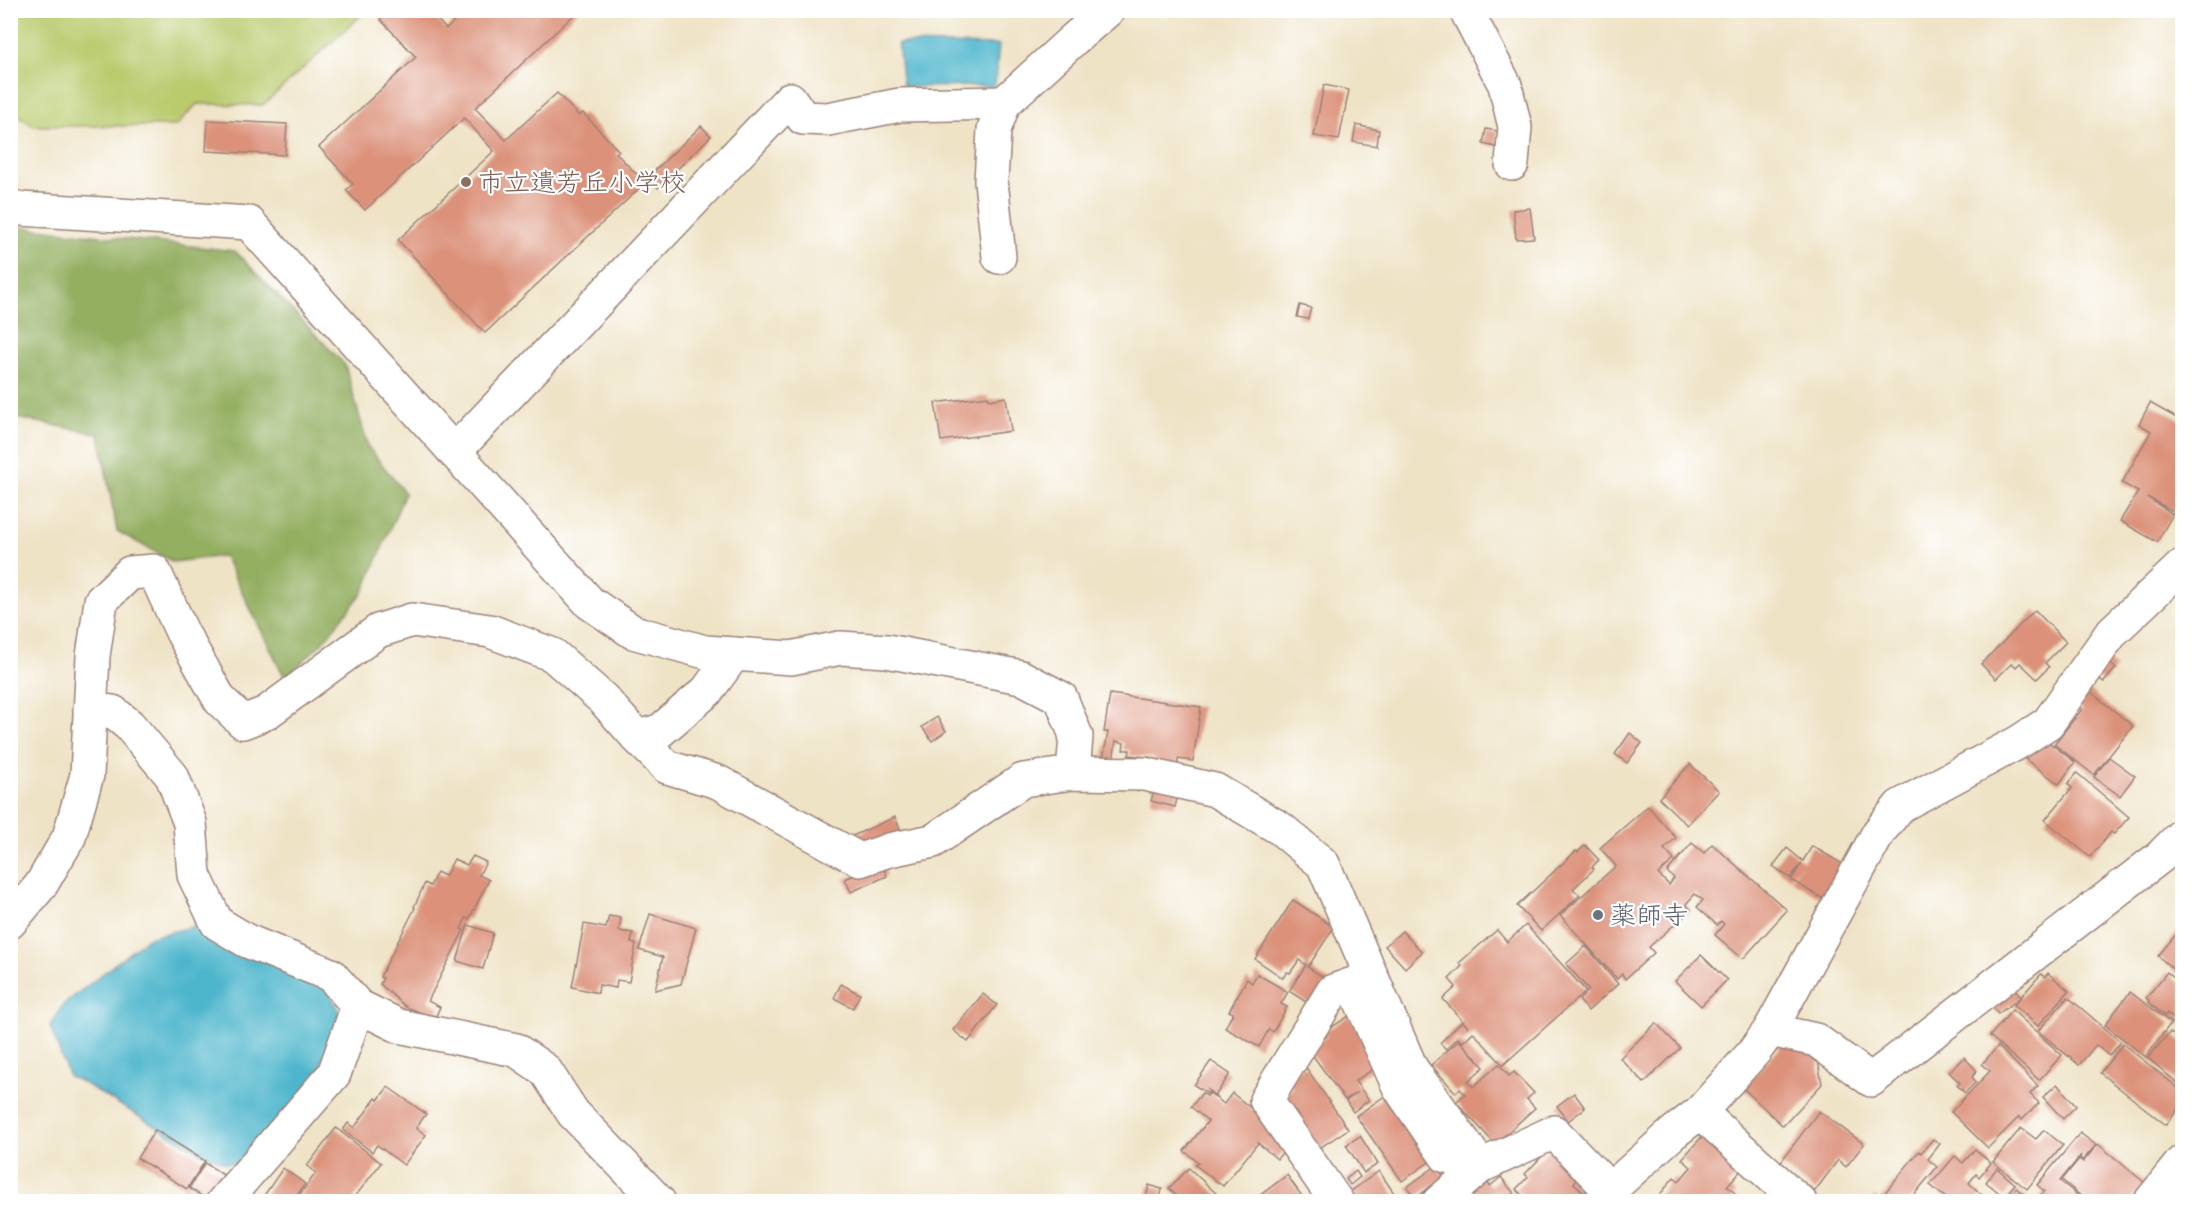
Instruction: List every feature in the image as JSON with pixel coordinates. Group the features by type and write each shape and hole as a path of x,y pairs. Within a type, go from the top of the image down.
{"street":[{"path":"999,257 991,181 993,130 1004,103 1108,10"},
{"path":"1466,10 1505,85 1515,127 1512,164"},
{"path":"454,452 790,99 803,118 828,119 900,105 1004,103"},
{"path":"10,206 21,209 116,217 249,223 590,603 633,632 705,652 791,658 840,648 887,651 1021,677 1061,698 1076,736 1073,773"},
{"path":"1439,1202 1480,1166 1554,1132 1606,1196 1673,1133 1700,1112 1754,1052 1770,1030 1879,832 1900,806 2019,742 2048,723 2112,632 2182,566"},
{"path":"10,922 41,885 69,837 87,775 93,656 101,601 130,573 154,571 182,632 220,700 243,722 266,713 378,630 412,620 490,631 553,656 603,699 637,738 668,766 718,782 860,860 889,850 933,841 1023,780 1073,773 1144,774 1215,790 1281,829 1323,864 1411,1068 1480,1166"},
{"path":"637,738 660,731 707,691 734,654"},
{"path":"90,709 113,711 129,725 172,776 190,823 194,875 217,923 248,941 331,975 358,1006 399,1026 516,1050 545,1070 573,1113 659,1202"},
{"path":"1770,1030 1816,1040 1871,1080 2160,857 2182,835"},
{"path":"1337,1202 1266,1100 1333,992 1353,984 1399,1087 1446,1156 1480,1166"},
{"path":"223,1202 334,1074 358,1006"},
{"path":"1700,1112 1800,1202"},
{"path":"2150,1202 2182,1162"}],"green space":[{"path":"11,10 366,11 263,105 197,104 176,126 35,126 11,112"},
{"path":"11,226 235,251 345,365 368,447 405,493 364,591 321,644 285,678 224,556 173,562 117,531 99,434 11,417"}],"water":[{"path":"898,43 999,45 995,86 903,87"},
{"path":"205,923 327,988 340,1012 314,1084 245,1163 226,1163 199,1152 80,1081 69,1077 50,1026 63,1005 148,938"}],"building":[{"path":"390,10 428,10 446,29 466,10 579,10 475,108 506,140 557,93 579,116 583,113 619,151 616,153 645,183 485,333 398,240 494,151 464,118 365,210 346,190 353,184 319,147 416,57 380,19"},
{"path":"1324,85 1349,90 1339,140 1314,136"},
{"path":"208,120 287,124 285,155 206,151"},
{"path":"1356,125 1379,130 1377,146 1353,142"},
{"path":"701,126 711,136 658,188 648,177"},
{"path":"1486,129 1498,131 1496,147 1483,144"},
{"path":"1530,208 1534,238 1516,239 1513,210"},
{"path":"1300,305 1311,308 1308,319 1297,317"},
{"path":"988,396 989,400 1006,397 1011,431 941,441 935,403"},
{"path":"2150,403 2182,421 2182,494 2173,511 2147,497 2173,514 2157,542 2120,521 2138,492 2122,483 2151,431 2139,424"},
{"path":"2035,610 2066,642 2045,663 2049,667 2037,679 2020,663 2016,667 2012,663 1996,679 1981,664"},
{"path":"2104,659 2116,668 2104,682 2092,674"},
{"path":"2087,689 2133,726 2094,775 2054,744 2082,709 2076,704"},
{"path":"1110,694 1201,707 1193,761 1178,759 1178,765 1154,762 1154,758 1129,755 1130,750 1123,750 1124,743 1116,741 1113,761 1103,759 1108,732 1104,732"},
{"path":"937,717 946,731 932,741 922,727"},
{"path":"1630,733 1642,743 1627,763 1615,754"},
{"path":"2042,737 2075,762 2059,784 2025,759"},
{"path":"2109,757 2135,776 2120,796 2094,777"},
{"path":"1690,764 1719,791 1687,825 1659,798"},
{"path":"2077,773 2129,817 2114,834 2111,832 2090,857 2045,820 2072,788 2068,784"},
{"path":"1155,785 1179,791 1175,807 1151,801"},
{"path":"1648,806 1676,838 1664,849 1674,860 1658,874 1669,885 1674,878 1667,872 1692,843 1704,853 1712,844 1787,910 1743,959 1715,935 1724,924 1721,921 1717,925 1697,907 1703,900 1695,894 1686,904 1691,910 1649,947 1654,953 1625,979 1622,974 1617,979 1560,915 1616,866 1600,848"},
{"path":"895,817 904,839 857,859 848,838"},
{"path":"1585,845 1599,860 1592,867 1594,869 1573,889 1580,895 1541,931 1517,906"},
{"path":"1812,846 1846,866 1825,900 1791,880 1802,863 1790,878 1773,866 1787,848 1803,861"},
{"path":"473,856 486,862 479,875 489,880 469,919 466,918 461,929 464,930 428,1001 440,1007 435,1018 406,1007 380,984 383,978 380,977 425,883 430,886 437,872 445,876 454,859 467,865"},
{"path":"882,863 887,876 851,892 845,879"},
{"path":"1293,900 1334,927 1308,967 1329,981 1312,1006 1289,991 1306,965 1299,960 1290,973 1287,972 1283,978 1255,959"},
{"path":"650,914 696,928 681,984 655,990 663,957 639,950"},
{"path":"609,916 621,918 619,931 633,933 631,943 636,944 629,982 617,980 616,988 599,985 598,993 572,987 584,924 606,928"},
{"path":"468,925 493,933 483,969 457,961"},
{"path":"1526,925 1586,991 1503,1065 1473,1032 1463,1042 1458,1038 1446,1049 1440,1043 1462,1021 1468,1027 1443,999 1456,987 1449,979 1462,966 1459,963 1497,930 1507,942"},
{"path":"2182,927 2182,977 2158,956"},
{"path":"1402,931 1422,952 1405,968 1385,946"},
{"path":"1586,946 1618,984 1588,1011 1579,1000 1589,990 1566,964"},
{"path":"1701,955 1727,980 1701,1006 1675,981"},
{"path":"2167,972 2182,985 2182,1026 2167,1013 2165,1016 2146,998"},
{"path":"2048,973 2069,991 2038,1026 2014,1005 2041,974 2045,977"},
{"path":"1257,974 1288,992 1281,1004 1287,1007 1273,1032 1269,1029 1259,1047 1225,1028 1233,1013 1229,1011 1247,979 1252,983"},
{"path":"2008,980 2021,997 1998,1014 1985,998"},
{"path":"841,984 860,994 853,1008 834,998"},
{"path":"2130,992 2171,1023 2146,1057 2105,1025"},
{"path":"983,994 997,1005 968,1042 953,1030"},
{"path":"2068,997 2121,1042 2109,1056 2096,1045 2079,1065 2038,1031"},
{"path":"2012,1010 2062,1055 2039,1080 1990,1036"},
{"path":"1349,1016 1381,1064 1355,1081 1369,1100 1353,1112 1346,1101 1358,1092 1345,1100 1308,1049 1327,1036 1324,1032"},
{"path":"1656,1023 1680,1048 1644,1083 1620,1058"},
{"path":"2170,1032 2182,1042 2182,1087 2148,1058"},
{"path":"1788,1038 1816,1048 1822,1084 1783,1126 1743,1088"},
{"path":"1459,1040 1484,1067 1468,1081 1473,1087 1499,1064 1509,1076 1514,1072 1534,1093 1527,1099 1535,1108 1495,1144 1456,1102 1465,1094 1460,1089 1456,1093 1431,1065"},
{"path":"2123,1044 2182,1091 2182,1104 2166,1125 2100,1073"},
{"path":"1998,1046 2038,1086 2030,1094 2039,1103 2022,1120 2019,1117 1988,1148 1951,1112 1990,1071 1982,1064"},
{"path":"1964,1057 1977,1071 1972,1077 1976,1082 1965,1093 1957,1085 1960,1083 1949,1072"},
{"path":"1211,1061 1230,1074 1215,1096 1207,1089 1208,1094 1194,1085"},
{"path":"1305,1066 1348,1129 1312,1153 1277,1099 1293,1088 1286,1078"},
{"path":"2057,1084 2076,1106 2063,1119 2043,1097"},
{"path":"388,1087 426,1114 416,1128 426,1135 404,1165 377,1145 372,1152 343,1130 348,1123 354,1128 376,1098 378,1100"},
{"path":"1392,1091 1439,1155 1402,1181 1356,1116"},
{"path":"1202,1093 1207,1096 1210,1093 1224,1104 1232,1093 1272,1125 1289,1145 1277,1159 1258,1143 1223,1186 1195,1165 1198,1162 1184,1151 1208,1121 1191,1107"},
{"path":"1574,1093 1585,1108 1568,1121 1557,1106"},
{"path":"1819,1111 1864,1144 1846,1167 1838,1160 1815,1191 1779,1164"},
{"path":"336,1128 381,1163 351,1202 309,1202 300,1194 316,1173 307,1166"},
{"path":"2021,1128 2036,1139 2044,1130 2063,1145 2027,1189 1993,1162"},
{"path":"155,1130 205,1161 187,1189 137,1158"},
{"path":"1705,1133 1744,1167 1727,1186 1736,1194 1730,1202 1654,1202 1674,1177 1679,1181 1691,1167 1682,1159"},
{"path":"2080,1133 2096,1145 2083,1160 2080,1158 2081,1155 2060,1181 2081,1198 2078,1202 2035,1202 2044,1191 2037,1185"},
{"path":"1360,1136 1378,1164 1364,1173 1346,1145"},
{"path":"1933,1139 1940,1144 1928,1159 1937,1167 1908,1202 1871,1202 1875,1197 1879,1200 1919,1151 1921,1153"},
{"path":"2098,1144 2145,1183 2129,1202 2088,1202 2062,1180 2079,1159 2083,1162"},
{"path":"1975,1149 1991,1163 1979,1177 1976,1174 1969,1183 1982,1195 1976,1202 1945,1202 1947,1199 1930,1185 1955,1156 1963,1163"},
{"path":"1548,1150 1578,1178 1574,1183 1584,1193 1590,1186 1600,1196 1595,1202 1529,1202 1516,1189 1528,1177 1525,1174"},
{"path":"205,1163 225,1176 209,1201 189,1188"},
{"path":"1436,1166 1444,1177 1415,1198 1407,1187"},
{"path":"283,1168 305,1184 292,1202 276,1202 265,1194"},
{"path":"1189,1168 1220,1197 1216,1202 1183,1202 1169,1188"},
{"path":"1997,1168 2015,1184 2004,1197 1986,1182"},
{"path":"1356,1171 1360,1177 1350,1185 1346,1179"},
{"path":"1379,1171 1400,1202 1347,1202 1343,1197"},
{"path":"1287,1175 1306,1202 1251,1202"},
{"path":"1483,1177 1490,1186 1501,1177 1521,1202 1453,1202"},
{"path":"1149,1185 1162,1189 1159,1202 1145,1202"},
{"path":"2016,1188 2033,1202 2004,1202"}],"place":[{"name":"市立遺芳丘小学校","path":"466,182"},
{"name":"薬師寺","path":"1598,915"}]}
